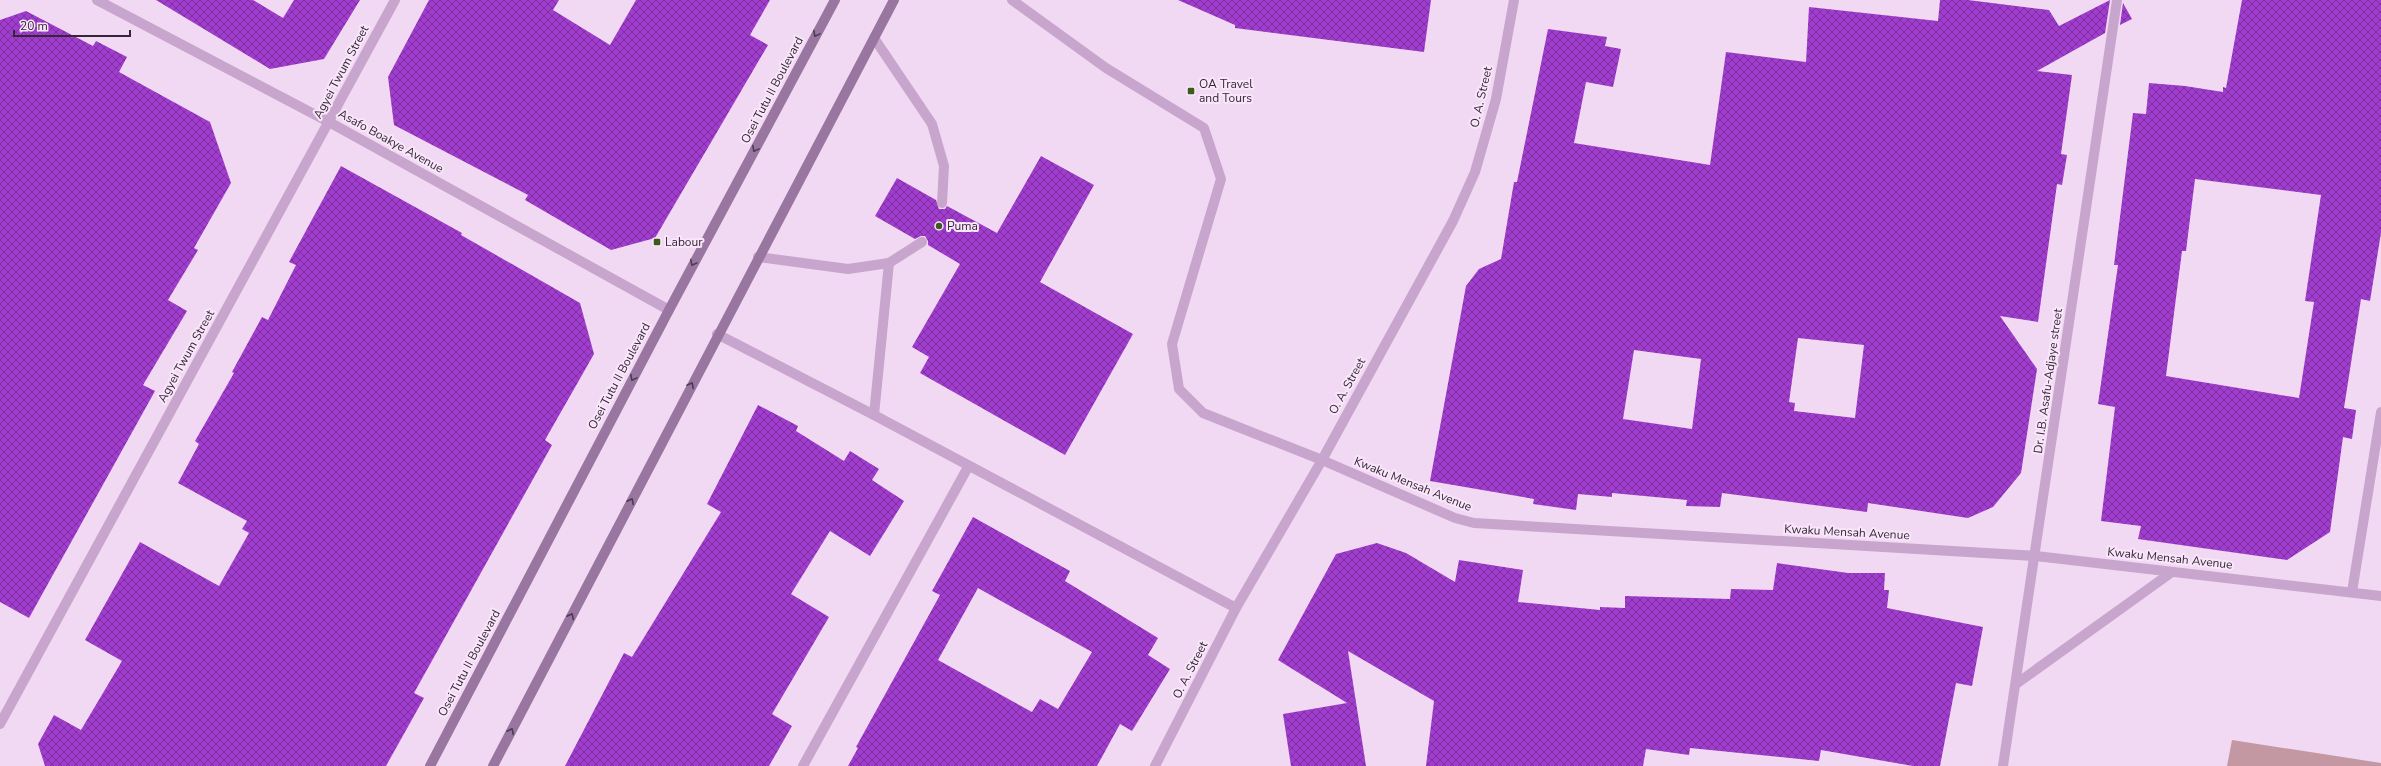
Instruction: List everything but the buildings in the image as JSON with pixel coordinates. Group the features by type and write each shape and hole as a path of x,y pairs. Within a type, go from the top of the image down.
{"main road":[{"name":"Osei Tutu II Boulevard","path":"430,766 668,310 835,0"},
{"path":"493,766 717,334 894,0"}],"street":[{"name":"Asafo Boakye Avenue","path":"97,0 329,122 668,310"},
{"name":"Agyei Twum Street","path":"0,724 395,0"},
{"name":"Kwaku Mensah Avenue","path":"1012,0 1106,68 1204,128 1221,179 1172,344 1179,389 1203,413 1322,460 1455,518 1474,523 2036,556 2381,596"},
{"name":"O. A. Street","path":"1155,766 1236,608 1322,460 1453,221 1475,172 1496,99 1514,0"},
{"name":"Dr. I.B. Asafu-Adjaye street","path":"2003,766 2036,556 2117,0"},
{"path":"874,38 932,124 944,166 942,203"},
{"path":"758,257 848,269 889,263 922,242"},
{"path":"874,415 889,263"},
{"path":"717,334 874,415 968,467 1236,608"},
{"path":"2352,592 2381,412"},
{"path":"803,766 968,467"},
{"path":"2016,684 2172,572"}],"shaded area":[{"path":"2232,740 2381,763 2381,766 2227,766"}],"place":[{"name":"OA Travel and Tours","path":"1191,91"},
{"name":"Puma","path":"939,226"},
{"name":"Labour","path":"657,242"}]}
